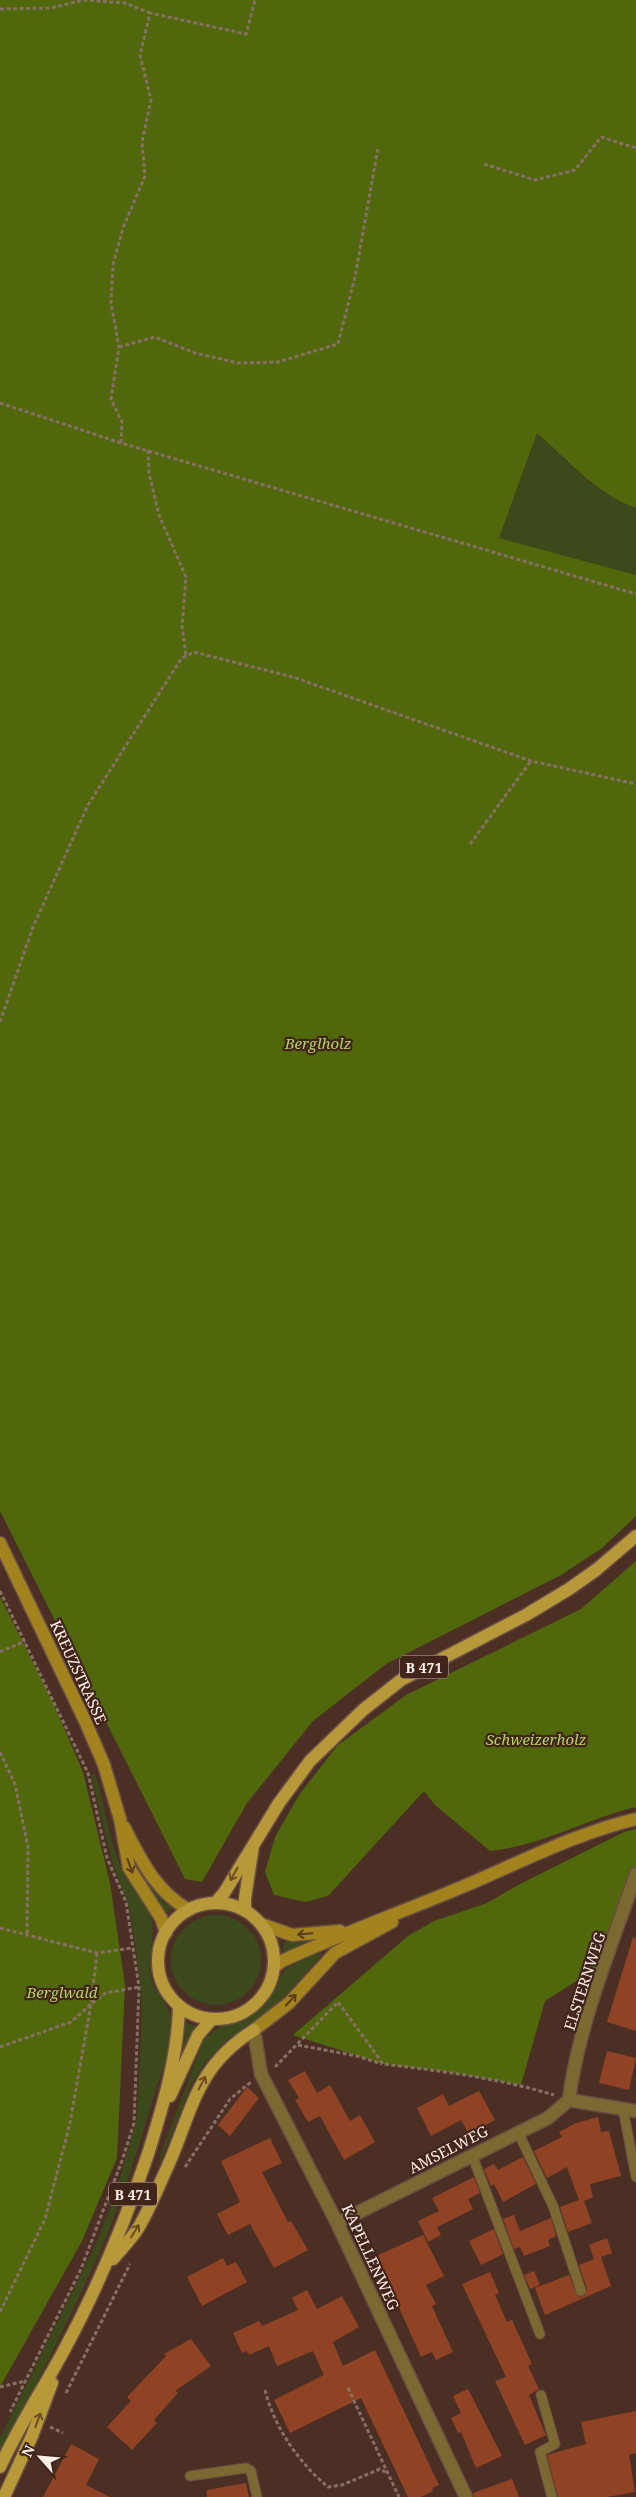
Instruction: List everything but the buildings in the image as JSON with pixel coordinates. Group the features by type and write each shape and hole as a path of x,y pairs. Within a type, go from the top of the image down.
{"main road":[{"name":"B 471","path":"215,1903 224,1893 241,1861 254,1846 279,1803 310,1761 362,1710 401,1680 526,1616 569,1589 596,1570 636,1536"},
{"name":"KREUZSTRASSE","path":"0,1543 86,1723 104,1765 120,1819 129,1868 161,1918 166,1933"},
{"name":"KREUZSTRASSE","path":"120,1819 148,1873 176,1903 188,1910"},
{"path":"274,1967 282,1961 350,1930 431,1900 565,1843 636,1819"},
{"name":"B 471","path":"245,1910 245,1898 254,1846"},
{"path":"105,2269 135,2232 167,2167 193,2100 208,2072 225,2051 289,2003 335,1953 431,1900"},
{"path":"215,1903 231,1905 245,1910 261,1924 272,1944 274,1967 270,1984 246,2011 230,2018 212,2020 195,2016 168,1995 161,1980 158,1964 160,1948 166,1933 175,1920 188,1910 215,1903"},
{"path":"261,1924 292,1935 350,1930"},
{"name":"B 471","path":"159,2119 178,2036 180,2006"},
{"name":"B 471","path":"0,2468 17,2429 63,2352 105,2269 159,2119 198,2035 212,2020"},
{"name":"B 471","path":"4,2497 32,2436 63,2352"}],"street":[{"name":"ELSTERNWEG","path":"569,2100 573,2070 601,1977 636,1874"},
{"name":"KAPELLENWEG","path":"254,2030 256,2054 261,2074 337,2223 466,2497"},
{"path":"569,2100 630,2110"},
{"name":"AMSELWEG","path":"337,2223 548,2118 569,2100"}],"lane":[{"path":"630,2110 636,2177"},
{"path":"518,2132 553,2206 581,2291"},
{"path":"472,2155 540,2334"},
{"path":"541,2395 555,2444 540,2452 552,2497"},
{"path":"190,2476 246,2468 251,2471 257,2497"}],"path":[{"path":"0,9 51,8 83,0 126,3 150,13 246,34 255,0"},
{"path":"121,443 122,422 111,399 118,347 111,303 113,265 123,228 145,176 142,142 151,100 140,55 150,13"},
{"path":"484,164 535,180 575,170 601,137 636,148"},
{"path":"118,347 155,337 195,353 238,363 278,362 338,344 354,277 378,148"},
{"path":"0,404 121,443 636,594"},
{"path":"148,450 149,473 158,516 186,577 182,626 186,656"},
{"path":"0,1022 33,927 88,805 181,659 194,652 293,677 531,761 636,784"},
{"path":"470,844 531,761"},
{"path":"0,1591 88,1773 108,1858 126,1902 139,1987 134,2123 104,2213 81,2269 8,2415"},
{"path":"0,1652 25,1641"},
{"path":"0,1752 15,1784 28,1847 27,1935"},
{"path":"0,1928 97,1953 132,1948"},
{"path":"0,2312 45,2219 70,2123 91,2004 97,1953"},
{"path":"0,2048 71,2022 106,1993 139,1987"},
{"path":"181,2172 230,2098 261,2074 274,2068 338,2002 383,2064"},
{"path":"297,2045 358,2056 383,2064 449,2072 521,2085 569,2100"},
{"path":"62,2401 134,2257"},
{"path":"0,2387 25,2381"},
{"path":"348,2388 388,2469 387,2472 399,2497"},
{"path":"265,2390 268,2403 284,2435 309,2471 328,2487 342,2485 380,2469 387,2472"},
{"path":"45,2435 54,2418"},
{"path":"49,2426 63,2433"}],"green space":[{"name":"Berglholz","path":"0,0 636,0 636,508 622,502 595,485 537,433 499,538 636,575 636,1516 602,1548 561,1575 386,1664 313,1721 247,1803 202,1882 185,1879 0,1511"},
{"path":"537,433 595,486 608,495 636,508 636,575 499,538"},
{"name":"Schweizerholz","path":"636,1561 636,1807 527,1844 490,1851 435,1805 424,1791 328,1896 305,1902 274,1895 265,1872 275,1837 299,1795 337,1746 406,1695 581,1609"},
{"name":"Berglwald","path":"0,1597 51,1698 83,1772 110,1883 125,1985 117,2158 82,2241 0,2387"},
{"path":"95,1774 112,1843 120,1865 127,1879 145,1904 151,1917 153,1933 150,1973 154,1986 170,2013 170,2039 166,2060 139,2145 108,2231 68,2319 0,2456 0,2438 95,2246 113,2201 137,2119 142,2011 140,1978 130,1911 111,1858 91,1776"},
{"path":"636,1829 636,1874 601,1977 578,1980 545,2001 521,2085 449,2072 383,2064 293,2035 408,1936 434,1921 487,1903 522,1883 624,1832"},
{"path":"148,1882 164,1903 172,1908 164,1915 144,1884"},
{"path":"216,1915 233,1919 248,1928 257,1943 261,1960 257,1977 248,1992 233,2001 216,2005 199,2001 184,1992 175,1977 171,1960 175,1943 184,1928 199,1919"},
{"path":"316,1938 318,1942 283,1953 283,1942 299,1942"},
{"path":"316,1953 321,1954 321,1956 273,2009 227,2040 204,2064 191,2085 160,2163 160,2156 204,2039 221,2026 244,2019 255,2012 267,2001 281,1975 288,1967"},
{"path":"186,2023 197,2026 180,2060 185,2039"}]}
